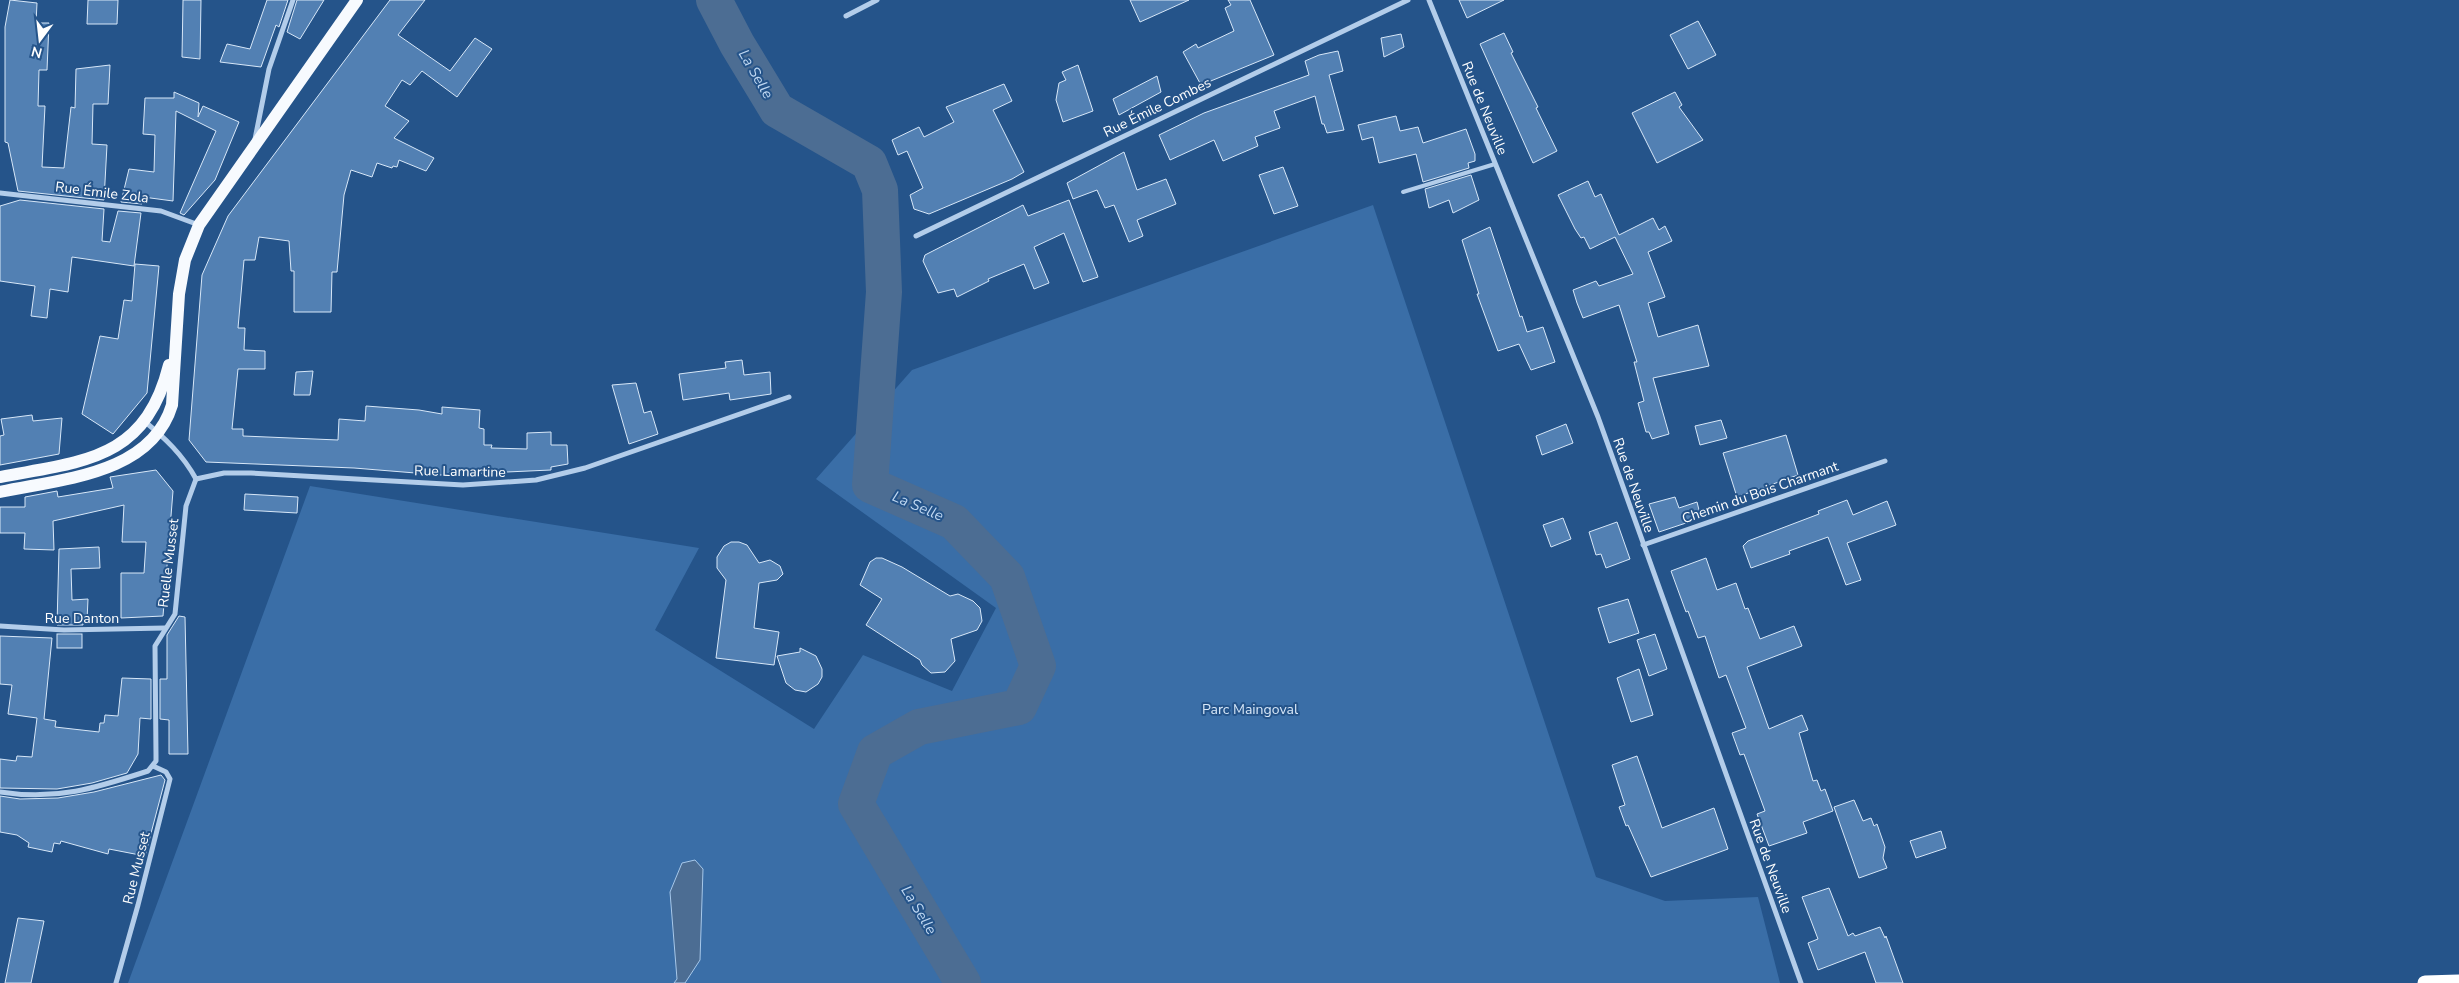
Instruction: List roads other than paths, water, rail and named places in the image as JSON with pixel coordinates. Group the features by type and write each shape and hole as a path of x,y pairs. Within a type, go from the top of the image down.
{"highway":[{"path":"2426,983 2459,982"}],"main road":[{"path":"0,492 93,472 120,462 141,451 158,432 169,414 172,404 174,340 185,260 199,225 253,145 357,0"},
{"path":"0,477 101,455 121,444 144,421 161,392 174,340"}],"street":[{"path":"253,145 269,70 293,0"},
{"path":"846,16 877,0"},
{"name":"Rue Émile Combes","path":"916,236 1408,0"},
{"name":"Rue de Neuville","path":"1430,0 1598,417 1801,983"},
{"name":"Rue Émile Zola","path":"0,193 161,211 199,225"},
{"name":"Rue Lamartine","path":"196,479 236,472 463,485 536,480 585,468 789,397"},
{"path":"144,421 158,432 184,459 196,479"},
{"name":"Chemin du Bois Charmant","path":"1644,544 1885,461"},
{"name":"Ruelle Musset","path":"153,766 156,755 154,656 158,638 172,620 176,605 186,506 196,479"},
{"name":"Rue Danton","path":"0,626 64,630 165,628"},
{"path":"0,792 43,796 74,793 148,771 153,766"},
{"name":"Rue Musset","path":"116,983 170,779 166,772 153,766"}],"lane":[{"path":"1403,192 1495,164"}],"waterway":[{"name":"La Selle","path":"714,0 737,44 777,110 869,163 880,190 884,292 870,485 954,522 1007,577 1038,666 1019,707 919,727 875,752 856,804 963,983"}],"park label":[{"name":"Parc Maingoval","path":"1250,709"}]}
